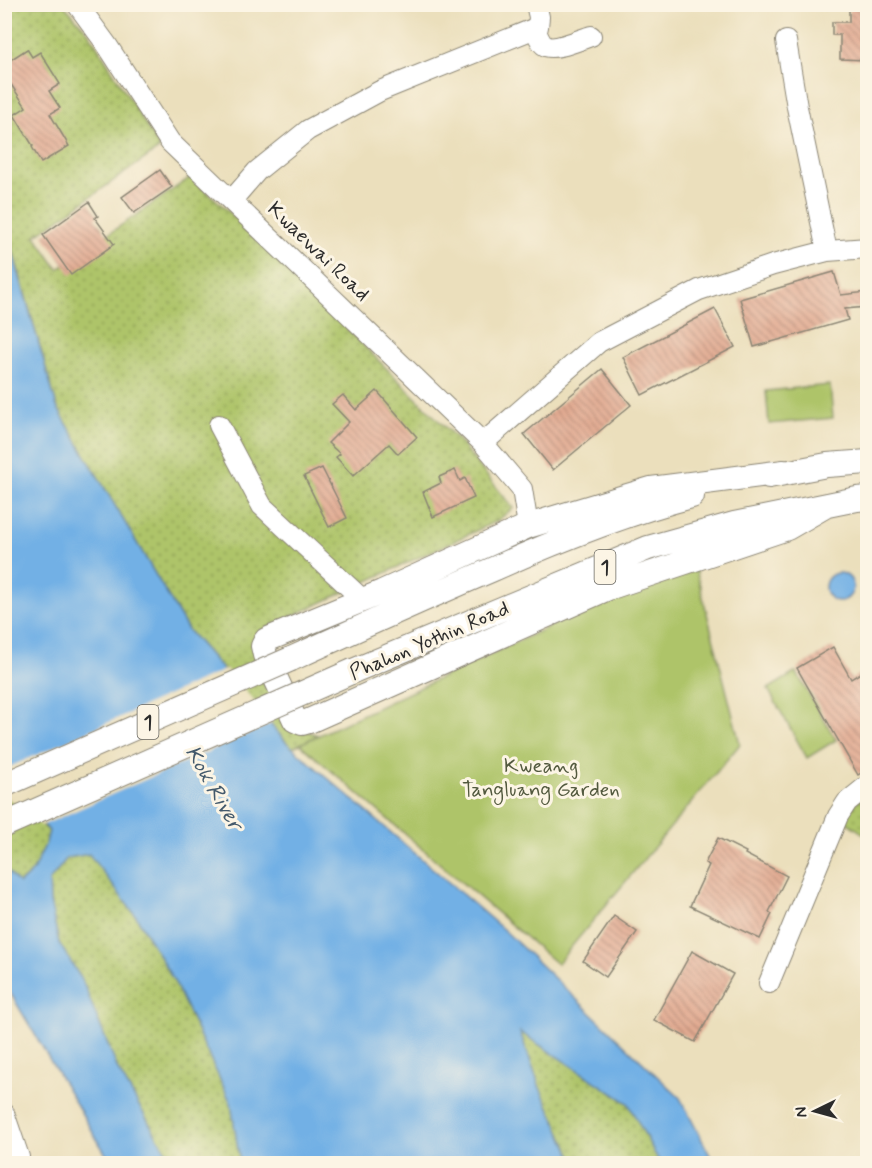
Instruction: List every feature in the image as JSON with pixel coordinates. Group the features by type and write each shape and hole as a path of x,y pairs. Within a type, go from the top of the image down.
{"main road":[{"name":"Phahon Yothin Road","path":"4,785 558,541 654,506 783,472 867,462"},
{"path":"783,472 651,489 528,526 363,600 266,640 263,646 265,655 295,720 302,723 608,588 787,528 825,506"},
{"name":"Phahon Yothin Road","path":"4,825 353,671 648,549 734,524 867,498"}],"street":[{"name":"Kwaewai Road","path":"77,4 107,45 170,142 483,443 522,489 528,526"},
{"path":"232,200 257,171 308,130 380,91 536,17 544,45 547,47 554,48 591,36"},
{"path":"786,41 797,107 827,251"},
{"path":"483,443 599,342 699,290 773,265 827,251 867,248"},
{"path":"219,425 262,506 363,600"},
{"path":"769,983 838,816 847,802 867,785"},
{"path":"4,1113 18,1157 15,1164"}],"green space":[{"path":"5,5 64,5 89,33 160,148 35,236 58,269 191,177 239,221 458,440 513,508 497,521 258,632 255,659 265,687 284,719 300,729 318,735 292,748 188,630 57,407 5,222"},
{"path":"830,385 833,418 769,424 766,391"},
{"name":"Kweang Tangluang Garden","path":"696,570 740,744 557,964 300,744 612,597"},
{"path":"796,672 836,740 807,758 768,689"},
{"path":"4,792 49,831 33,871 18,884 5,868"},
{"path":"867,794 867,836 845,821 855,803"},
{"path":"90,854 136,916 174,981 231,1103 240,1163 188,1163 165,1150 118,1070 82,980 59,943 50,902 49,881 67,858"},
{"path":"519,1031 628,1103 660,1163 575,1163 540,1088"}],"water":[{"name":"Kok River","path":"4,222 57,407 188,630 286,742 505,931 680,1098 714,1163 660,1163 628,1103 520,1032 540,1088 575,1163 240,1163 231,1103 174,981 136,916 89,854 67,858 49,881 50,902 59,943 82,980 118,1070 165,1150 188,1163 111,1163 5,984 5,868 19,884 33,871 49,831 33,812 5,792"},
{"path":"839,573 849,577 853,587 849,597 839,601 829,597 825,587 829,577"}],"pier":[{"path":"226,669 273,723 41,826 31,814 4,796 5,769"}],"building":[{"path":"849,6 867,6 867,60 840,59 840,35 832,35 832,22 849,22"},
{"path":"27,49 32,57 40,52 60,84 49,91 60,108 50,114 69,146 41,163 14,115 26,107 4,74 4,64"},
{"path":"160,170 172,187 134,213 122,197"},
{"path":"89,202 98,216 95,218 114,244 71,275 43,235"},
{"path":"834,272 841,295 867,292 867,307 845,309 848,320 754,347 740,299"},
{"path":"715,309 735,347 642,395 623,357"},
{"path":"602,369 631,405 553,470 524,434"},
{"path":"377,391 417,437 398,454 389,444 353,476 336,457 340,454 328,443 349,422 332,404 343,395 356,410"},
{"path":"322,468 347,518 329,527 304,476"},
{"path":"455,470 460,481 465,478 474,498 433,517 423,492 441,483 439,477"},
{"path":"833,647 851,679 867,669 867,769 858,775 797,668"},
{"path":"718,838 787,876 769,912 772,914 760,939 690,906 709,865 705,863"},
{"path":"614,916 637,932 606,977 583,961"},
{"path":"692,951 733,974 695,1042 654,1020"}]}
